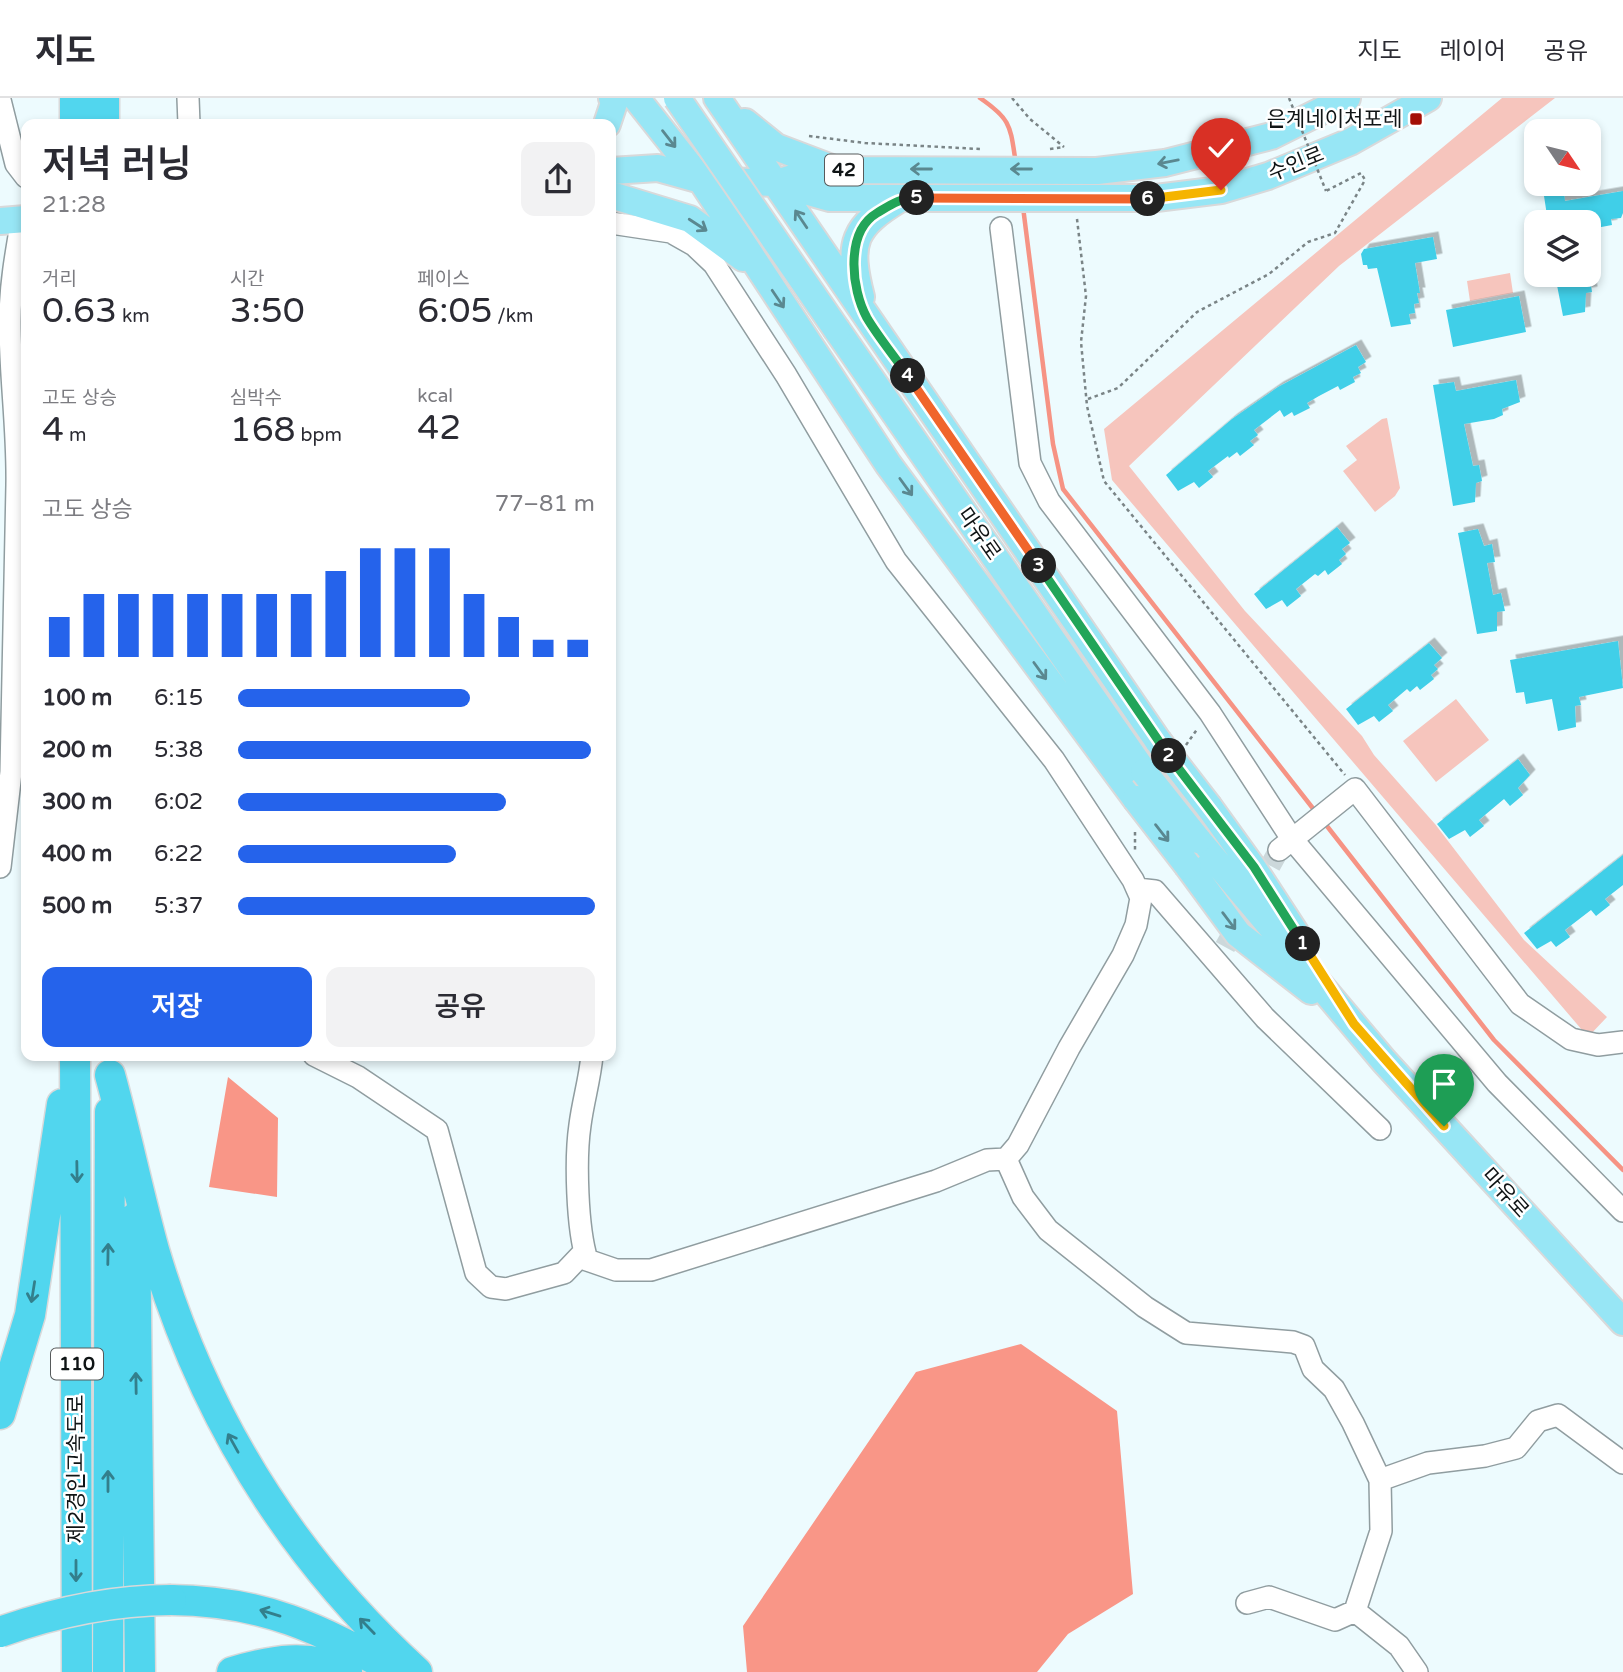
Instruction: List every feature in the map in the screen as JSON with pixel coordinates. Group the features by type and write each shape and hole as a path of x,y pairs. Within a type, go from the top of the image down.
{"highway":[{"path":"75,98 75,119"},
{"path":"104,98 104,119"},
{"path":"0,1414 30,1315 68,1061"},
{"name":"제2경인고속도로","path":"75,1061 76,1672"},
{"path":"110,1065 154,1249 186,1343 231,1441 307,1557 367,1627 417,1672"},
{"name":"제2경인고속도로","path":"108,1672 110,1065"},
{"path":"135,1165 140,1672"},
{"path":"0,1632 58,1614 134,1600 219,1600 322,1630 398,1672"},
{"path":"232,1672 292,1659 329,1663 347,1672"}],"main road":[{"path":"609,119 614,103 612,98"},
{"path":"636,98 701,180 888,464 1238,934 1354,1024"},
{"name":"마유로","path":"677,98 1144,772 1354,1024 1623,1322"},
{"path":"719,98 776,147 835,170"},
{"path":"719,98 1158,741 1254,867 1354,1024"},
{"name":"수인로","path":"777,183 815,171 989,169 1051,159 1097,171 1166,163 1271,136 1347,98"},
{"name":"수인로","path":"616,171 657,168 701,180 777,183 830,198 1156,198 1221,190 1268,176 1350,142 1428,98"},
{"name":"수인로","path":"616,194 668,194 701,180"},
{"path":"616,196 690,219 759,270"},
{"path":"866,315 852,262 858,236 870,217 901,198"},
{"path":"0,204 19,215"}],"street":[{"path":"188,98 189,119"},
{"path":"0,100 16,163 21,170"},
{"path":"0,867 7,808 8,489 18,444 10,322 19,215"},
{"path":"591,1061 580,1126 578,1167 584,1251 587,1260 616,1270 651,1270 936,1181 987,1160 1006,1159 1018,1146 1069,1048 1124,956 1136,925 1142,898 1054,760 896,561 786,375 714,264 694,245 671,232 616,224"},
{"path":"1001,228 1030,464 1049,501 1210,713 1289,841 1497,1083 1623,1211"},
{"path":"1289,841 1349,794 1520,1004 1571,1039 1598,1045 1623,1042"},
{"path":"7,808 21,818"},
{"path":"1137,888 1155,891 1220,954 1265,1018 1381,1129"},
{"path":"326,1061 358,1077 437,1130 476,1273 491,1287 506,1289 564,1273 584,1251"},
{"path":"1006,1159 1023,1197 1048,1230 1166,1320 1186,1333 1293,1342 1304,1346 1313,1368 1334,1389 1347,1412 1380,1479 1381,1531 1355,1611 1335,1620 1269,1597 1247,1603"},
{"path":"1380,1479 1428,1463 1486,1456 1516,1448 1538,1421 1558,1415 1623,1463"},
{"path":"1355,1611 1399,1646 1418,1672"}],"path":[{"path":"1012,98 1030,119 1064,147 1051,159"},
{"path":"1087,399 1118,388 1198,312 1269,274 1308,242 1335,233 1365,180 1361,173 1326,191 1289,98"},
{"path":"1067,200 1086,296 1081,342 1087,399 1104,481 1310,729 1349,794"}],"shaded area":[{"path":"1502,98 1555,98 1528,119 1524,119 1524,122 1339,266 1129,466 1245,611 1362,736 1374,755 1435,824 1524,940 1607,1017 1588,1037 1112,480 1104,429"},
{"path":"1510,273 1513,293 1470,301 1467,281"},
{"path":"1387,418 1400,488 1395,496 1375,512 1343,471 1357,460 1346,446"},
{"path":"1456,699 1489,740 1436,782 1403,741"},
{"path":"228,1077 278,1118 277,1197 209,1187"},
{"path":"1021,1344 1117,1411 1133,1594 1068,1634 1037,1672 747,1672 743,1626 916,1372"}],"building":[{"path":"1623,191 1621,218 1611,219 1612,225 1601,227 1601,210 1546,210 1544,196 1564,196 1565,201"},
{"path":"1433,237 1437,259 1415,263 1420,293 1417,293 1419,303 1414,304 1415,313 1409,314 1411,324 1391,327 1377,268 1368,269 1367,265 1363,265 1361,254 1364,249"},
{"path":"1557,287 1591,287 1592,292 1586,293 1585,312 1563,316"},
{"path":"1519,296 1526,332 1453,347 1446,310"},
{"path":"1356,345 1366,362 1358,367 1361,373 1353,377 1355,382 1340,390 1338,386 1319,396 1307,403 1310,408 1294,416 1292,412 1284,417 1280,410 1254,430 1258,435 1250,441 1254,445 1240,456 1237,452 1229,458 1228,456 1208,471 1213,477 1199,488 1194,482 1178,491 1166,475 1232,419 1278,387"},
{"path":"1516,380 1520,402 1502,409 1503,415 1494,419 1464,424 1473,466 1479,465 1482,481 1476,483 1475,502 1453,506 1433,385 1454,382 1456,391"},
{"path":"1337,527 1350,543 1342,549 1346,554 1339,560 1342,564 1328,575 1325,570 1318,576 1315,574 1296,589 1301,596 1287,607 1282,600 1266,609 1254,594"},
{"path":"1478,529 1484,546 1492,544 1495,562 1487,563 1493,595 1501,593 1505,611 1497,612 1497,631 1477,634 1458,533"},
{"path":"1618,641 1623,688 1579,697 1581,705 1575,706 1576,727 1558,731 1552,699 1526,704 1524,692 1516,693 1510,660"},
{"path":"1429,643 1442,658 1434,665 1438,669 1431,675 1434,679 1420,690 1417,686 1410,692 1407,689 1388,705 1393,711 1379,722 1374,716 1358,725 1346,709"},
{"path":"1518,759 1530,775 1518,788 1523,795 1510,806 1504,799 1479,820 1484,826 1470,837 1465,830 1449,839 1437,824"},
{"path":"1623,855 1623,885 1605,899 1610,905 1596,916 1591,910 1565,930 1570,937 1556,947 1551,941 1537,949 1524,933"}],"waterway":[{"path":"980,98 998,112 1008,125 1016,164"},
{"path":"1023,207 1053,444 1063,489 1315,811"},
{"path":"1323,821 1494,1040 1623,1170"}],"tunnel":[{"path":"1225,947 1279,850"}],"place":[{"name":"은계네이처포레","path":"1416,119"}],"route":[{"path":"1221,190 1156,198 901,198 870,217 858,236 852,262 866,315 1158,741 1254,867 1354,1024 1444,1126"}]}
